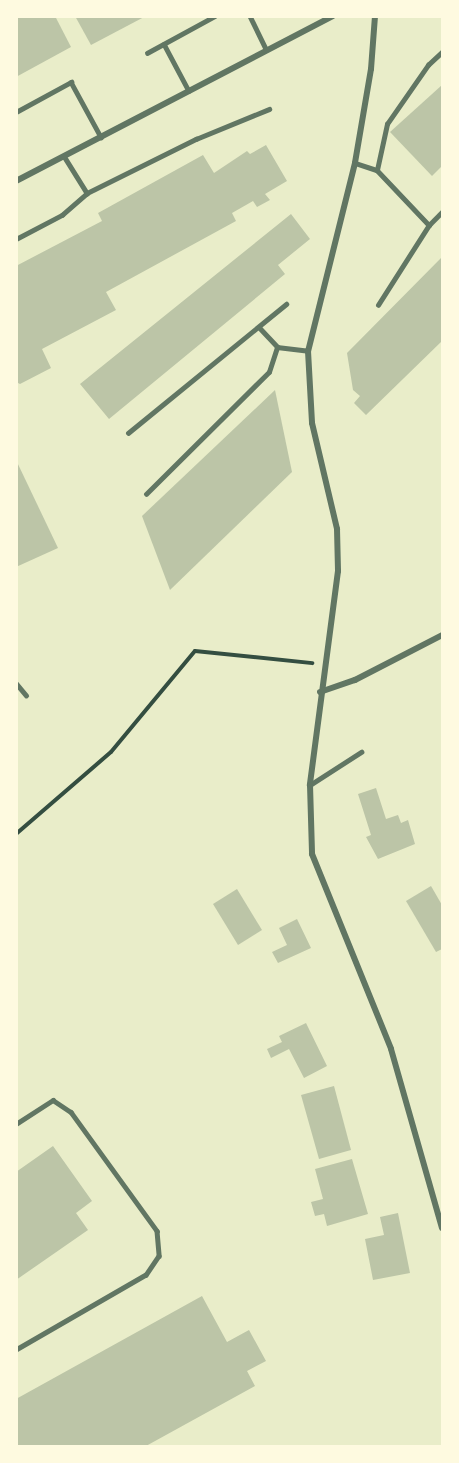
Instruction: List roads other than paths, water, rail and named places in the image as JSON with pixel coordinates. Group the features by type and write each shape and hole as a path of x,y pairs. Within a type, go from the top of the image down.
{"street":[{"path":"16,181 333,16"},
{"path":"375,16 371,69 355,163 308,351 312,423 337,529 338,571 323,664 309,785 312,854 391,1049 442,1228"},
{"path":"320,692 355,680 442,634"}],"lane":[{"path":"147,53 215,16"},
{"path":"250,16 266,49"},
{"path":"164,44 189,91"},
{"path":"377,170 387,124 428,65 442,52"},
{"path":"16,112 71,82 101,137"},
{"path":"16,239 62,215 87,192 196,140 269,109"},
{"path":"64,156 87,192"},
{"path":"355,163 377,170 429,225"},
{"path":"378,305 429,225 442,212"},
{"path":"129,434 260,329 286,304"},
{"path":"260,329 277,347 308,351"},
{"path":"146,494 269,372 277,347"},
{"path":"16,683 26,695"},
{"path":"309,785 361,752"},
{"path":"16,1124 53,1100 71,1112 157,1231 159,1257 146,1275 16,1350"}]}
